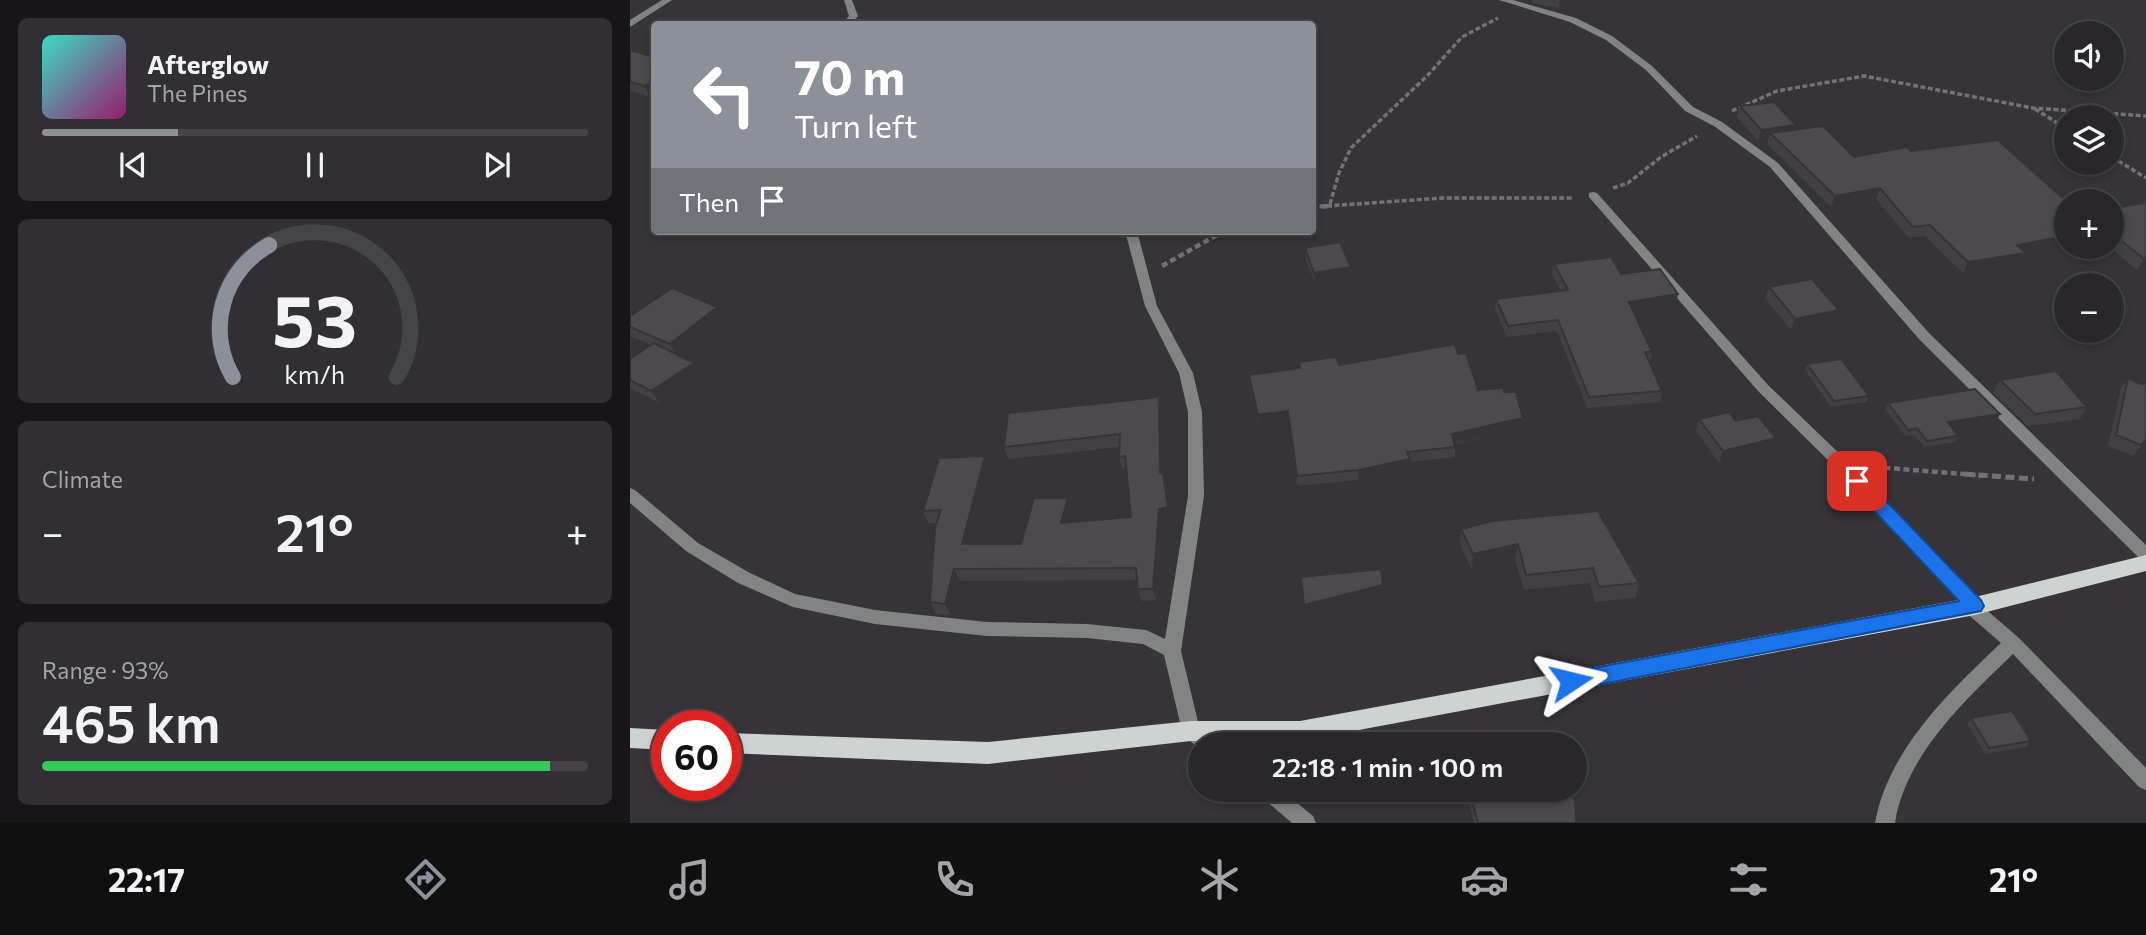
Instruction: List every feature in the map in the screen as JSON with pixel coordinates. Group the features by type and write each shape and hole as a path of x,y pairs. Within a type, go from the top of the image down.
{"main road":[{"path":"1283,732 1973,606 2146,564"},
{"path":"630,738 651,739"},
{"path":"742,744 988,753 1188,738"}],"street":[{"path":"630,24 668,0"},
{"path":"848,0 854,16 850,21"},
{"path":"1503,0 1573,20 1609,37 1649,68 1689,109 1718,124 1774,165 1924,336 2146,555"},
{"path":"1593,195 1763,388 1840,463 1973,606 2013,643 2146,780"},
{"path":"1132,235 1151,306 1186,373 1195,412 1196,496 1172,651 1198,732"},
{"path":"630,494 692,547 744,578 793,600 875,617 987,629 1087,631 1146,637 1172,651"},
{"path":"1885,823 1885,813 1902,773 1927,734 1965,688 2013,643"},
{"path":"1281,802 1306,823"}],"path":[{"path":"1330,204 1339,173 1351,148 1427,76 1462,37 1527,5"},
{"path":"1316,206 1443,198 1566,199 1593,195 1628,183 1661,157 1718,124 1735,108 1749,101 1817,83 1864,76 2033,108 2146,116"},
{"path":"2033,108 2054,121"},
{"path":"2124,164 2146,178"},
{"path":"1143,278 1217,235"},
{"path":"1840,463 2070,482"}],"building":[{"path":"630,50 651,56 651,83 645,86 630,82"},
{"path":"1774,102 1796,125 1761,130 1740,106"},
{"path":"1823,126 1854,157 1907,147 1911,151 1998,140 2054,190 2054,238 2017,245 2026,253 1968,262 1930,225 1913,227 1880,188 1835,196 1770,133"},
{"path":"2146,203 2144,259 2124,243 2124,206"},
{"path":"1340,242 1351,267 1314,273 1305,248"},
{"path":"1611,257 1621,274 1660,269 1678,294 1629,302 1652,352 1645,352 1662,391 1589,397 1558,320 1508,326 1496,299 1568,290 1554,264"},
{"path":"1812,279 1839,310 1795,319 1769,287"},
{"path":"672,288 717,307 670,344 630,327 630,316"},
{"path":"654,343 694,363 651,391 630,380 630,359"},
{"path":"1455,344 1458,354 1466,353 1478,390 1503,388 1504,392 1516,392 1523,418 1452,434 1455,447 1407,452 1410,459 1358,470 1297,476 1288,411 1258,415 1249,375 1300,368 1299,362 1336,357 1339,365"},
{"path":"1841,359 1869,396 1834,401 1807,364"},
{"path":"2056,371 2087,407 2035,414 2000,380"},
{"path":"2128,378 2146,384 2146,439 2141,445 2116,435"},
{"path":"1975,389 2000,414 1948,422 1958,436 1927,441 1917,428 1908,430 1888,403"},
{"path":"1159,397 1160,473 1163,473 1168,507 1159,509 1153,589 1138,589 1136,568 954,569 945,604 930,602 935,528 941,510 923,511 939,458 985,456 962,544 1021,544 1034,498 1068,498 1061,523 1131,517 1125,456 1119,457 1120,434 1004,447 1008,413"},
{"path":"1729,412 1736,421 1758,416 1776,438 1723,451 1699,419"},
{"path":"1598,511 1639,583 1599,587 1593,568 1526,575 1518,544 1473,554 1461,529 1493,521"},
{"path":"1381,569 1383,585 1304,605 1301,577"},
{"path":"2012,711 2031,741 1989,748 1971,718"},
{"path":"1472,802 1575,802 1576,823 1478,823"}],"route":[{"path":"1571,681 1975,606 1857,481"}]}
